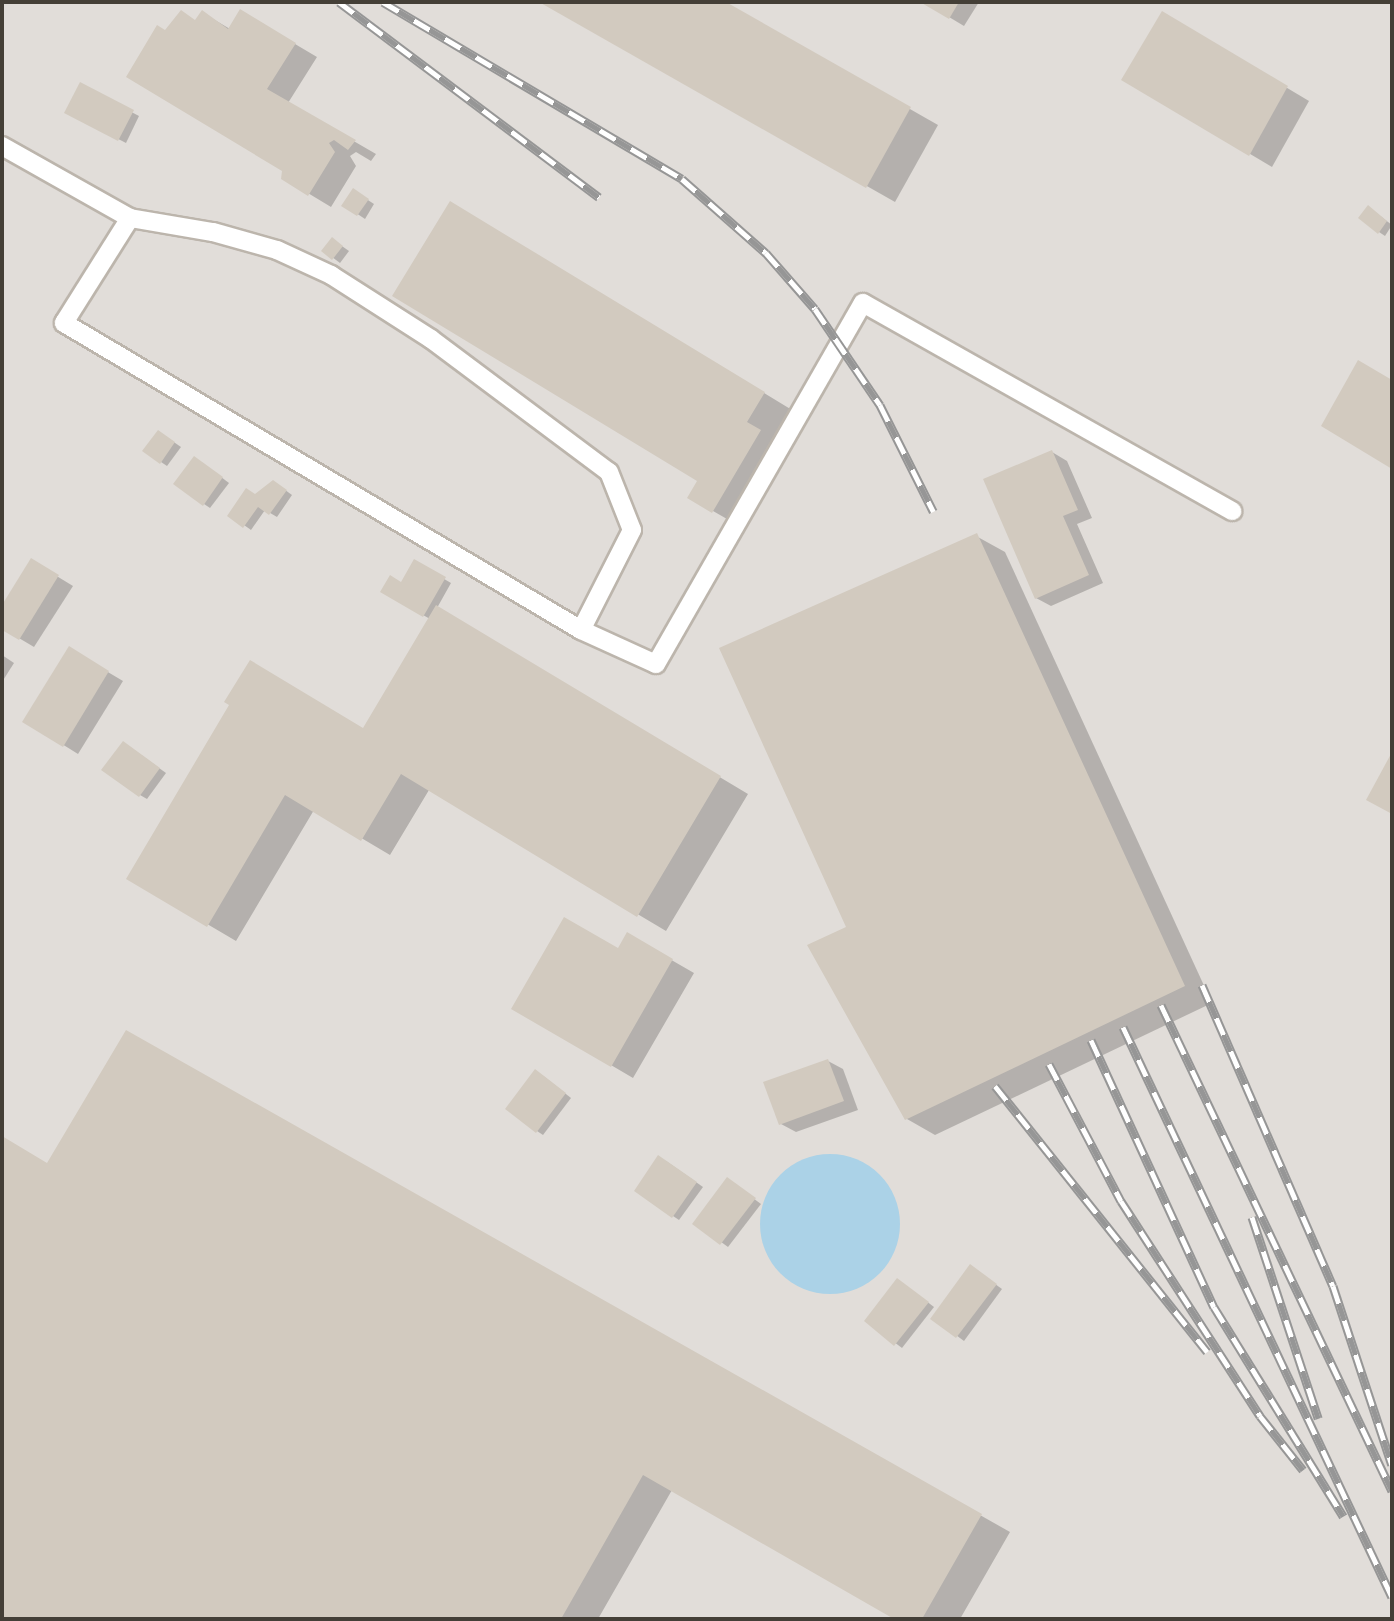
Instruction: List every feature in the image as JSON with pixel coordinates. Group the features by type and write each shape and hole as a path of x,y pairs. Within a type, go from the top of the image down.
{"lane":[{"path":"2,146 130,218 213,232 264,246 331,275 431,339 609,472 632,530 581,630"},
{"path":"130,218 64,323 581,630 656,664 863,303 1232,511"}],"shaded area":[{"path":"2,2 1392,2 1392,1619 2,1619"}],"water":[{"path":"830,1154 857,1159 880,1174 895,1197 900,1224 895,1251 880,1274 857,1289 830,1294 803,1289 780,1274 765,1251 760,1224 765,1197 780,1174 803,1159"}],"building":[{"path":"539,2 726,2 911,107 866,188"},
{"path":"920,2 959,2 949,19"},
{"path":"240,9 296,43 267,89 356,140 348,150 334,140 329,143 335,152 308,196 281,179 282,171 126,77 157,25 165,30 181,10 195,20 202,10 228,29"},
{"path":"1162,11 1288,86 1249,156 1121,80"},
{"path":"80,82 134,110 118,141 64,113"},
{"path":"353,188 369,199 357,216 341,206"},
{"path":"450,201 765,392 747,422 761,430 712,513 687,498 697,481 392,296"},
{"path":"1368,205 1387,221 1378,234 1358,218"},
{"path":"332,237 343,246 332,260 321,251"},
{"path":"1358,360 1392,380 1392,469 1321,426"},
{"path":"158,430 175,442 160,464 142,451"},
{"path":"1052,450 1078,510 1063,516 1089,575 1035,599 983,479"},
{"path":"194,456 223,477 203,506 173,484"},
{"path":"273,480 287,490 269,515 258,507 243,528 227,516 246,488 255,494"},
{"path":"977,533 1185,986 905,1120 807,945 846,927 719,648"},
{"path":"31,558 59,575 19,640 2,630 2,605"},
{"path":"414,559 446,577 423,617 380,592 390,575 401,582"},
{"path":"436,605 721,776 637,917 401,774 361,841 285,795 207,927 126,879 229,705 224,702 250,660 363,728"},
{"path":"69,646 109,671 63,747 22,722"},
{"path":"123,741 160,768 139,797 101,770"},
{"path":"1392,752 1392,814 1366,800"},
{"path":"564,917 618,948 627,932 673,959 611,1067 511,1009"},
{"path":"126,1030 982,1514 922,1619 894,1619 643,1475 561,1619 2,1619 2,1136 47,1163"},
{"path":"828,1059 844,1101 779,1125 763,1082"},
{"path":"535,1069 566,1093 536,1133 505,1109"},
{"path":"658,1155 697,1182 672,1218 634,1191"},
{"path":"727,1177 756,1198 720,1245 692,1224"},
{"path":"970,1264 997,1284 956,1338 930,1319"},
{"path":"897,1278 929,1302 894,1346 864,1321"}],"railway":[{"path":"339,2 599,197"},
{"path":"383,2 682,179 766,253 815,309 880,405 933,511"},
{"path":"1202,985 1333,1286 1392,1465"},
{"path":"1161,1005 1392,1491"},
{"path":"1123,1027 1392,1597"},
{"path":"1091,1040 1214,1307 1343,1516"},
{"path":"1049,1064 1121,1201 1260,1416 1303,1470"},
{"path":"995,1086 1207,1352"},
{"path":"1252,1217 1318,1418"}]}
